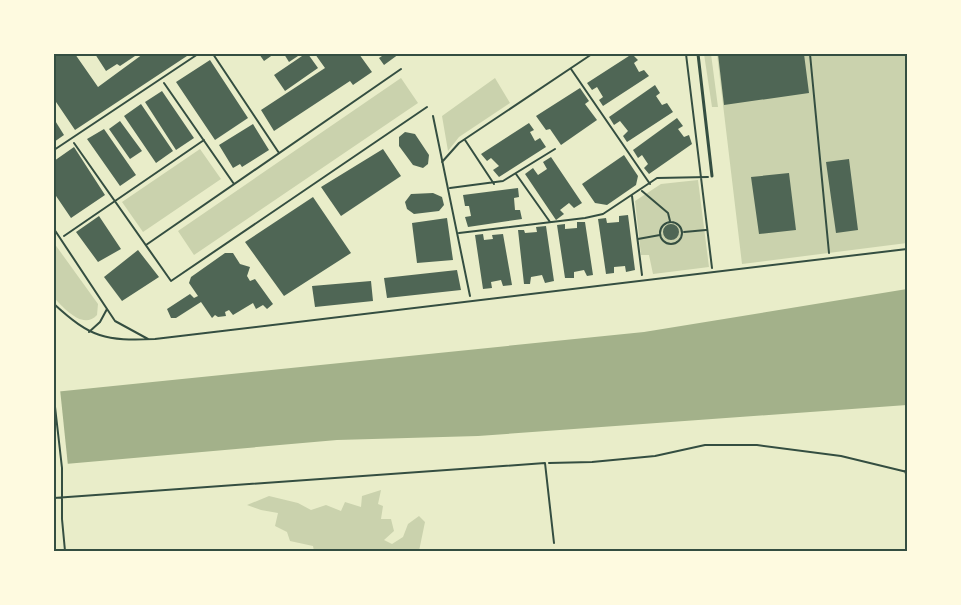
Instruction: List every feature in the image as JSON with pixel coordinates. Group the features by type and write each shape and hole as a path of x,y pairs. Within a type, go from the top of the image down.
{"street":[{"path":"698,54 712,176"}],"lane":[{"path":"54,150 198,54"},
{"path":"54,229 114,321 150,340"},
{"path":"54,304 89,332 119,341 150,340 907,249"},
{"path":"89,332 100,322 107,309"},
{"path":"54,398 62,468 61,498 66,551"},
{"path":"54,498 545,463 554,543"}],"path":[{"path":"213,54 279,153"},
{"path":"442,162 465,139 592,54"},
{"path":"686,54 706,230 713,272"},
{"path":"810,54 830,259"},
{"path":"571,68 650,184"},
{"path":"146,245 401,69"},
{"path":"161,78 234,184"},
{"path":"71,138 171,281 427,107"},
{"path":"434,116 442,162 459,233 471,301"},
{"path":"465,139 494,184"},
{"path":"60,239 204,140"},
{"path":"448,188 494,184 516,174 555,149"},
{"path":"516,174 550,222"},
{"path":"459,233 602,214 657,178 712,176"},
{"path":"641,190 668,213 670,221"},
{"path":"632,196 642,281"},
{"path":"670,221 677,223 683,232 681,239 671,244 664,241 660,235 663,224 670,221"},
{"path":"683,232 706,230"},
{"path":"637,239 660,235"},
{"path":"545,463 592,462 655,456 704,445 758,445 841,456 906,471 907,477"}],"shaded area":[{"path":"704,54 711,54 718,107 712,107"},
{"path":"717,54 907,54 907,243 742,264"},
{"path":"401,78 418,103 194,255 178,231"},
{"path":"495,78 510,103 459,137 448,151 442,116"},
{"path":"200,149 221,179 143,232 122,202"},
{"path":"698,180 709,267 653,274 649,255 641,255 635,201 661,184"},
{"path":"54,243 98,304 97,315 92,319 80,319 74,316 54,298"},
{"path":"907,289 907,405 478,436 337,440 54,465 54,392 644,332"},
{"path":"381,490 378,504 383,506 381,519 391,519 394,531 384,540 392,544 403,537 408,524 419,516 425,522 419,551 314,551 313,546 290,541 287,532 275,526 278,513 247,505 269,496 298,503 311,510 326,505 341,511 345,502 361,507 362,496"}],"pier":[{"path":"54,389 60,389 68,466 54,468"}],"building":[{"path":"54,54 75,54 98,87 143,54 190,54 75,130 54,99"},
{"path":"95,54 138,54 120,66 117,64 106,71"},
{"path":"259,54 274,54 264,61"},
{"path":"284,54 301,54 289,62"},
{"path":"305,54 308,54 318,68 285,91 274,75"},
{"path":"315,54 359,54 372,72 353,85 350,81 274,131 261,110 325,68"},
{"path":"380,54 399,54 384,65 379,58 382,56"},
{"path":"632,54 638,60 634,63 639,72 644,70 649,76 603,106 599,100 603,97 597,87 592,90 587,83"},
{"path":"718,54 804,54 809,93 724,105"},
{"path":"210,60 248,118 215,140 176,82"},
{"path":"655,85 660,93 656,96 662,105 667,103 673,112 627,142 623,136 628,131 620,121 614,125 609,117"},
{"path":"580,88 589,101 585,104 597,120 561,145 550,129 546,130 536,116"},
{"path":"162,91 194,138 176,150 145,102"},
{"path":"141,104 173,151 156,163 124,116"},
{"path":"677,118 683,126 678,129 684,137 689,135 692,144 649,174 644,168 648,164 642,155 638,158 633,150"},
{"path":"54,119 64,135 54,142"},
{"path":"120,121 142,151 130,159 109,129"},
{"path":"529,123 534,130 530,132 535,141 540,138 546,147 499,177 493,170 499,166 491,158 487,161 481,154"},
{"path":"253,124 269,150 242,167 240,164 233,168 219,145"},
{"path":"104,129 136,175 120,186 87,139"},
{"path":"405,132 415,134 429,155 428,164 423,168 413,165 399,146 399,137"},
{"path":"74,147 105,195 71,218 54,193 54,161"},
{"path":"383,149 401,176 341,216 321,187"},
{"path":"624,155 638,176 636,185 607,205 595,203 582,184"},
{"path":"551,157 582,203 574,208 569,203 560,210 564,214 556,220 525,174 533,168 538,175 547,169 543,162"},
{"path":"849,159 858,230 836,233 826,162"},
{"path":"789,173 796,230 759,234 751,177"},
{"path":"518,188 519,197 514,198 515,210 520,210 522,219 468,227 465,217 471,216 469,206 465,206 463,195"},
{"path":"433,193 442,197 444,205 439,211 414,214 407,209 405,202 411,194"},
{"path":"313,197 351,253 284,296 245,242"},
{"path":"628,215 635,270 626,272 625,266 614,267 614,273 606,274 598,219 606,218 607,223 619,222 619,216"},
{"path":"99,216 121,249 98,262 76,232"},
{"path":"447,218 453,260 417,263 412,223"},
{"path":"577,222 585,222 593,275 587,276 584,270 574,272 574,278 565,278 557,225 565,224 565,229 577,228"},
{"path":"671,224 677,226 679,232 677,238 671,240 665,238 663,232 665,226"},
{"path":"546,226 554,281 545,283 542,275 531,277 530,284 524,284 518,230 524,230 525,233 537,232 536,227"},
{"path":"483,234 484,240 493,239 492,235 503,234 512,285 503,286 501,280 491,282 492,288 483,289 475,235"},
{"path":"138,250 159,277 122,301 104,277"},
{"path":"225,253 233,253 240,264 250,267 247,276 250,281 255,279 273,304 267,309 263,305 256,309 253,303 233,315 229,310 225,312 226,316 218,317 215,315 212,318 201,302 176,318 171,318 167,309 190,294 194,298 198,296 189,283 191,277"},
{"path":"457,270 461,290 387,298 384,278"},
{"path":"371,281 373,301 315,307 312,286"}]}
